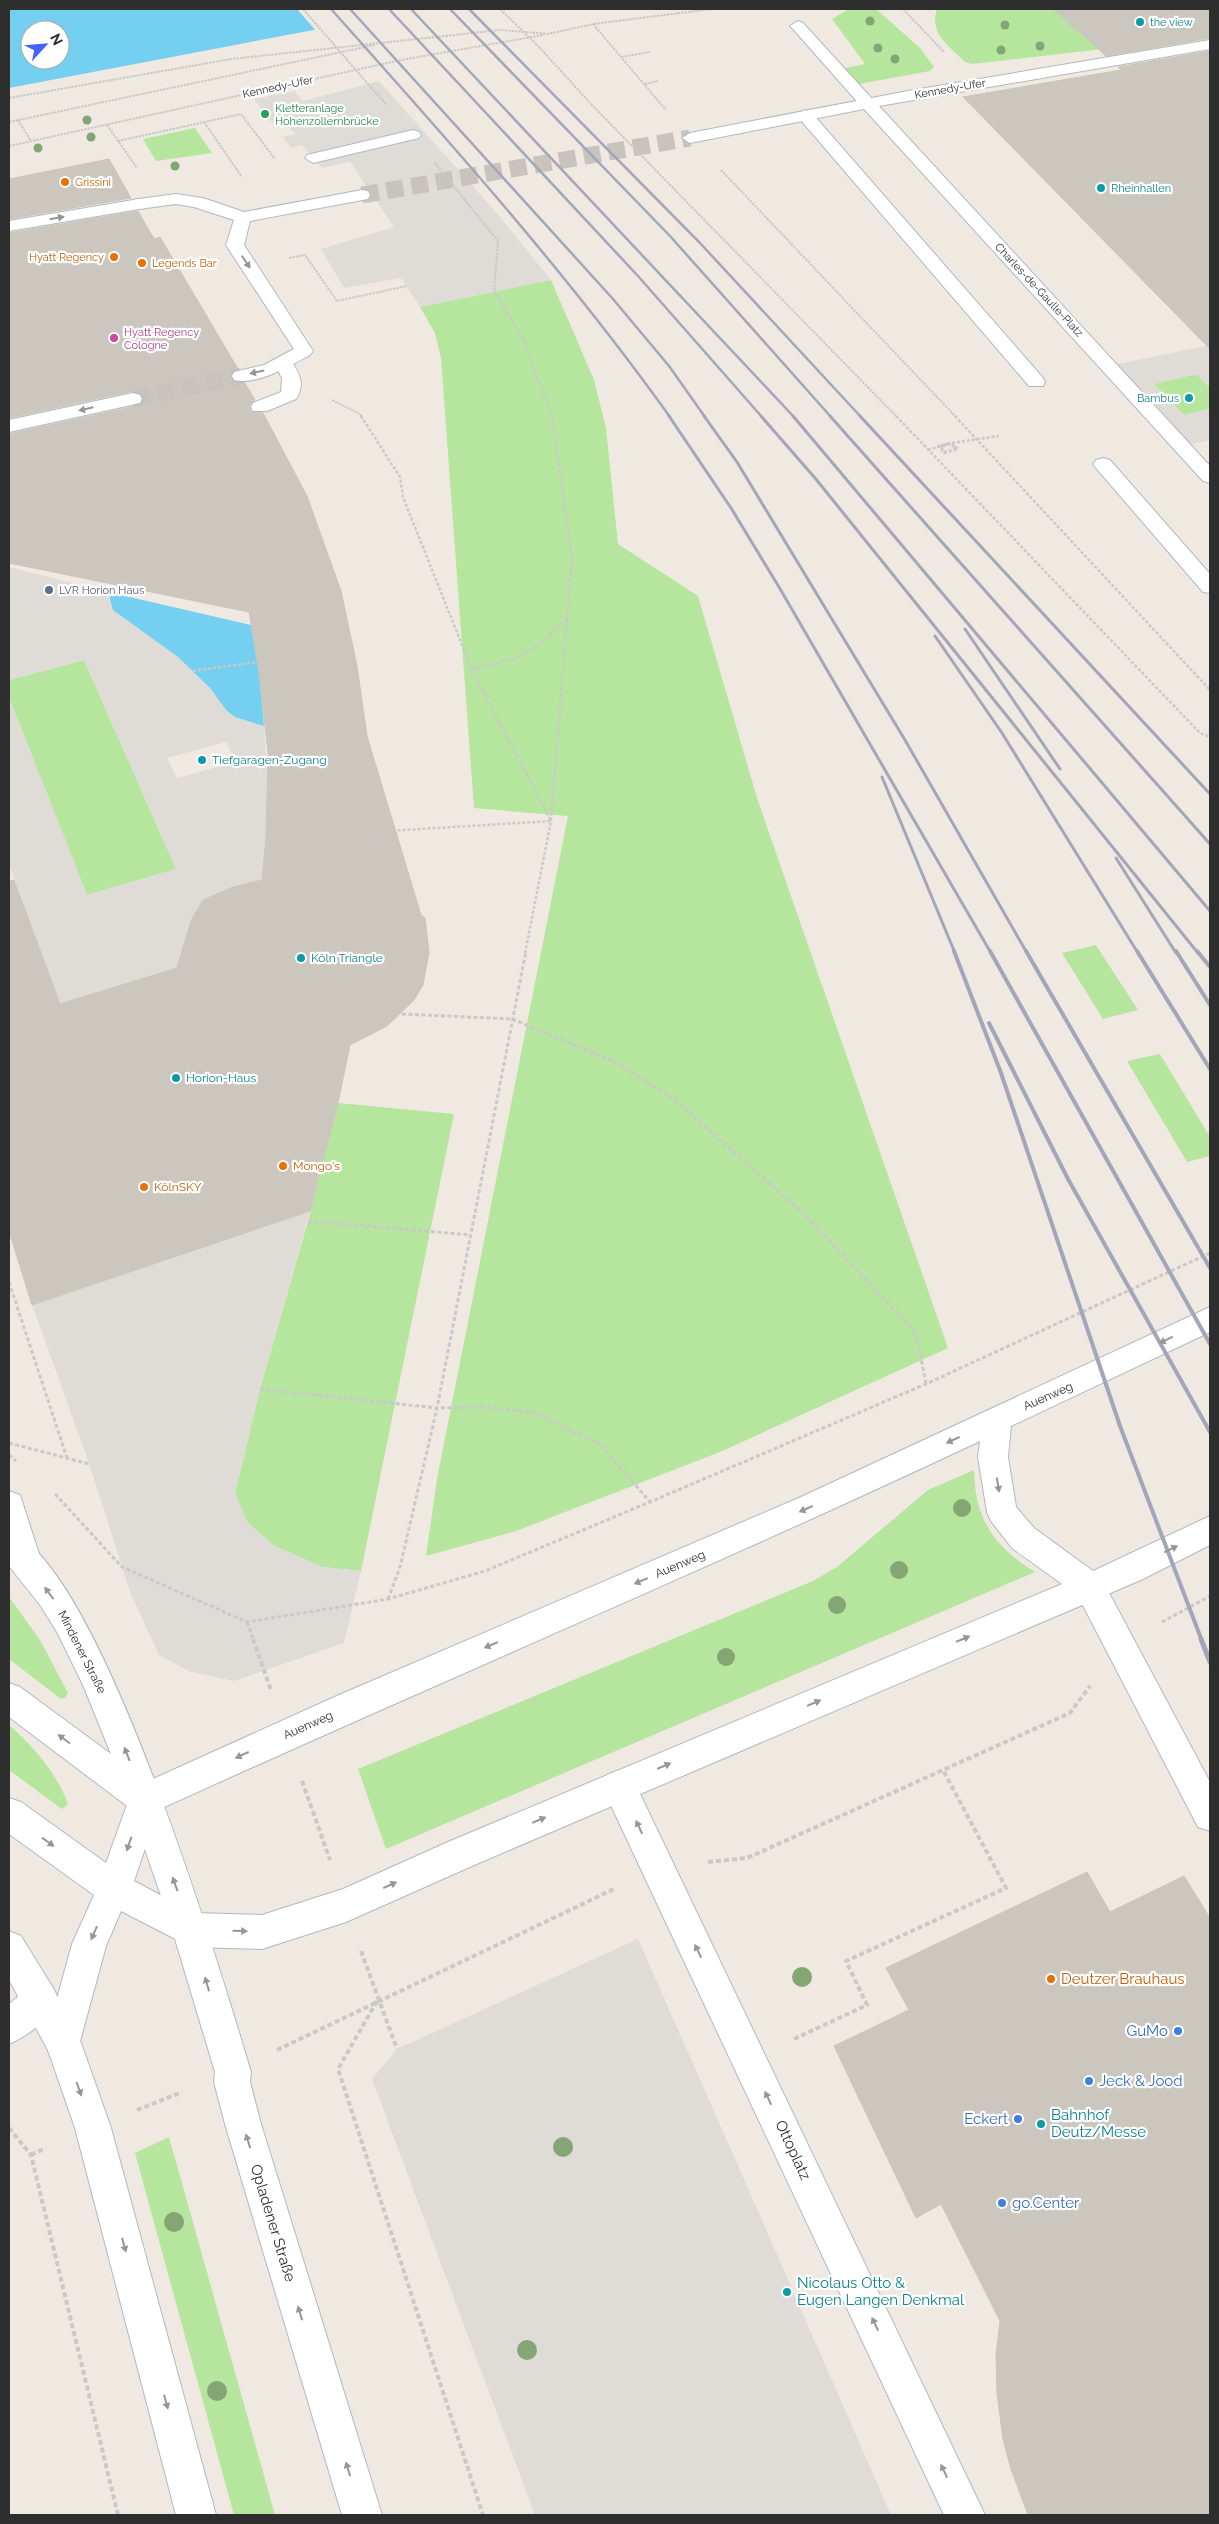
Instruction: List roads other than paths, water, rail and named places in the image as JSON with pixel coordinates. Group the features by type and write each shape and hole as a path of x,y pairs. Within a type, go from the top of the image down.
{"street":[{"name":"Charles-de-Gaulle-Platz","path":"798,26 1210,477"},
{"name":"Kennedy-Ufer","path":"690,138 976,84 1210,44"},
{"path":"805,115 1036,382"},
{"path":"313,158 413,135"},
{"path":"9,226 176,199 197,202 243,217 362,195"},
{"path":"241,376 270,369 304,351 235,245 243,217"},
{"path":"260,407 289,396 294,386 293,378 283,363"},
{"path":"9,426 133,398"},
{"path":"1103,464 1210,588"},
{"name":"Auenweg","path":"145,1800 286,1735 812,1506 1210,1319"},
{"path":"997,1419 993,1457 1002,1512 1023,1538 1089,1586 1210,1815"},
{"name":"Mindener Straße","path":"9,1504 18,1554 59,1607 97,1675 145,1800 191,1930"},
{"path":"9,1814 114,1889 191,1930 262,1932 346,1905 619,1786 1132,1568 1210,1530"},
{"path":"9,1698 145,1800 114,1889 89,1944 63,2043"},
{"name":"Ottoplatz","path":"619,1786 965,2515"},
{"name":"Opladener Straße","path":"191,1930 233,2072 232,2082 243,2124 362,2515"},
{"path":"9,1948 41,2000 63,2043 93,2128 196,2515"},
{"path":"9,2026 41,2000"}],"water":[{"path":"9,9 461,9 387,16 9,88"},
{"path":"108,592 251,625 259,673 264,726 235,717 227,711 210,688 178,657 113,610"}],"tunnel":[{"path":"362,195 690,138"},
{"path":"133,399 241,376"}],"railway":[{"path":"331,9 463,158 549,259 670,417"},
{"path":"350,9 613,299 669,366 705,417"},
{"path":"389,9 638,276 762,417"},
{"path":"411,9 794,417"},
{"path":"450,9 670,236 831,417"},
{"path":"469,9 700,243 861,417"},
{"path":"669,416 731,508 779,587 991,953"},
{"path":"704,416 737,462 905,740 1027,953"},
{"path":"761,416 815,478 1198,953"},
{"path":"793,416 1210,911"},
{"path":"830,416 1210,844"},
{"path":"860,416 1210,794"},
{"path":"965,629 1060,769"},
{"path":"935,636 1002,733 1138,953"},
{"path":"882,777 955,953"},
{"path":"1116,858 1176,953"},
{"path":"954,951 1001,1073 1120,1426 1202,1641"},
{"path":"990,951 1210,1344"},
{"path":"1026,951 1210,1268"},
{"path":"1137,951 1210,1069"},
{"path":"1176,951 1210,1005"},
{"path":"1197,951 1210,967"},
{"path":"989,1023 1068,1179 1210,1432"},
{"path":"1201,1639 1210,1662"}],"place":[{"name":"the view","path":"1140,22"},
{"name":"Kletteranlage Hohenzollernbrücke","path":"265,114"},
{"name":"Grissini","path":"65,182"},
{"name":"Rheinhallen","path":"1101,188"},
{"name":"Hyatt Regency","path":"114,257"},
{"name":"Legends Bar","path":"142,263"},
{"name":"Hyatt Regency Cologne","path":"114,338"},
{"name":"Bambus","path":"1189,398"},
{"name":"LVR Horion Haus","path":"49,590"},
{"name":"Tiefgaragen-Zugang","path":"202,760"},
{"name":"Köln Triangle","path":"301,958"},
{"name":"Horion-Haus","path":"176,1078"},
{"name":"Mongo's","path":"283,1166"},
{"name":"KölnSKY","path":"144,1187"},
{"name":"Deutzer Brauhaus","path":"1051,1979"},
{"name":"GuMo","path":"1178,2031"},
{"name":"Jeck & Jood","path":"1089,2081"},
{"name":"Eckert","path":"1018,2119"},
{"name":"Bahnhof Deutz/Messe","path":"1041,2124"},
{"name":"go.Center","path":"1002,2203"},
{"name":"Nicolaus Otto & Eugen Langen Denkmal","path":"787,2292"}]}
